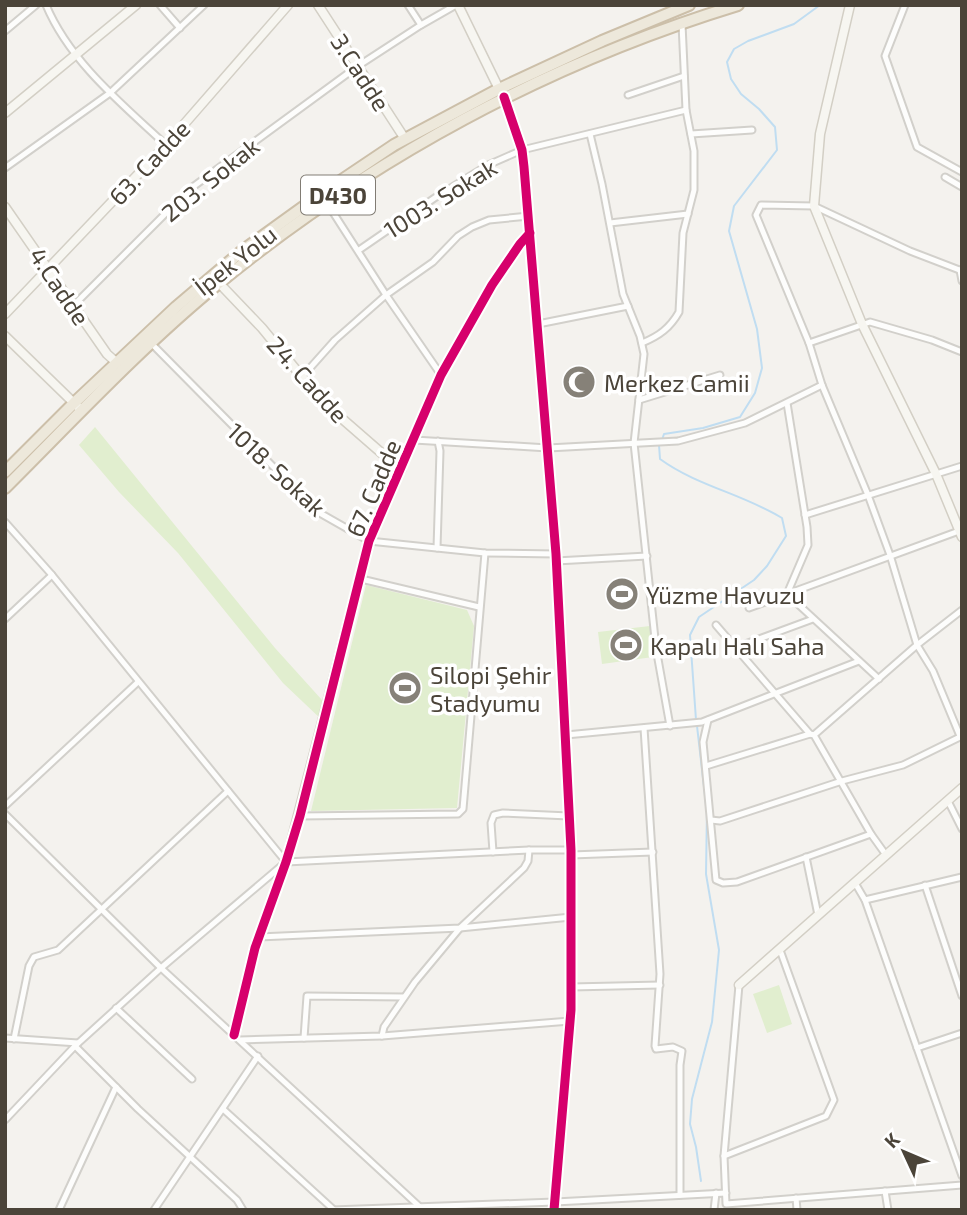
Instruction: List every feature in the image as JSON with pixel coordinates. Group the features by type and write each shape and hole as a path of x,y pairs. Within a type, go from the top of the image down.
{"highway":[{"name":"D430","path":"5,488 78,407 219,283 366,175 502,93 682,22 738,5"},
{"name":"İpek Yolu","path":"5,472 78,407 117,363 176,307 242,251 333,186 405,139 603,41 684,6"}],"street":[{"path":"5,31 36,5"},
{"path":"46,5 76,55 110,93 166,145"},
{"path":"5,113 136,5"},
{"path":"160,5 180,28"},
{"path":"5,168 110,93 204,5"},
{"name":"63. Cadde","path":"5,313 166,145 288,5"},
{"name":"3.Cadde","path":"318,5 405,139"},
{"path":"408,5 421,24"},
{"path":"457,5 502,93 522,150 538,324 556,558 570,852 570,1021 555,1206"},
{"name":"203. Sokak","path":"73,306 190,189 358,66 421,24 457,5"},
{"path":"749,608 890,555 960,534 936,474 862,324 814,206 820,134 850,5"},
{"path":"905,5 884,56 917,147 962,172"},
{"path":"642,343 657,337 673,322 678,312 683,233 694,190 694,151 686,110 684,76 684,6"},
{"path":"628,95 684,76"},
{"name":"1003. Sokak","path":"359,250 446,190 488,165 522,150 686,110"},
{"path":"691,134 752,130"},
{"path":"590,134 623,294 644,354 634,443 656,648 670,726"},
{"path":"945,177 962,187"},
{"path":"327,202 441,376"},
{"path":"711,820 720,821 842,781 903,765 961,736 933,671 917,645 890,555 868,495 822,385 809,342 757,215 761,205 814,206 910,251 961,270 962,281"},
{"name":"4.Cadde","path":"5,207 107,354 117,363"},
{"path":"610,223 688,214"},
{"path":"302,377 335,340 386,295 433,262 458,236 489,220 529,216"},
{"name":"67. Cadde","path":"286,862 369,541 441,376 492,285 530,233"},
{"name":"24. Cadde","path":"219,283 339,416 401,470"},
{"path":"538,324 628,306"},
{"path":"809,342 870,322 932,340 962,352"},
{"path":"5,336 78,407"},
{"name":"1018. Sokak","path":"151,343 318,512 369,541 556,558 647,556"},
{"path":"639,400 720,375"},
{"path":"414,440 548,448 678,441 746,423 822,385"},
{"path":"787,403 808,545 787,594"},
{"path":"437,548 438,441"},
{"path":"805,515 962,466"},
{"path":"5,522 52,575 286,862"},
{"path":"300,816 458,814 463,809 485,553"},
{"path":"5,619 52,575"},
{"path":"360,579 479,607"},
{"path":"787,594 879,679"},
{"path":"706,766 812,734 962,610"},
{"path":"737,647 813,619"},
{"path":"716,625 812,734 886,855"},
{"path":"566,735 705,721 859,661"},
{"path":"5,806 138,682"},
{"path":"705,721 703,742 716,880 723,883 737,882 871,834"},
{"path":"644,728 660,985 656,1049 673,1047 682,1051 680,1195"},
{"path":"962,789 739,985 724,1156 726,1204 962,1185"},
{"path":"14,1039 29,966 34,957 58,950 228,791"},
{"path":"948,801 962,828"},
{"path":"493,852 491,822 494,815 503,813 569,816"},
{"path":"5,814 161,968 421,1208"},
{"path":"5,1120 76,1044 286,862 529,850 653,852"},
{"path":"382,1035 384,1027 404,997 460,928 524,868 529,850"},
{"path":"806,857 818,915"},
{"path":"237,1037 259,937 286,862"},
{"path":"865,900 962,877"},
{"path":"855,883 865,900 962,1176"},
{"path":"925,885 962,996"},
{"path":"259,937 460,928 570,916"},
{"path":"724,1156 826,1116 834,1100 779,949"},
{"path":"571,987 660,985"},
{"path":"304,1038 307,996 404,997"},
{"path":"116,1008 192,1079"},
{"path":"237,1037 382,1035 570,1021"},
{"path":"917,1048 962,1033"},
{"path":"5,1038 76,1044 116,1087 237,1200 243,1210"},
{"path":"154,1210 258,1056"},
{"path":"59,1210 116,1087"},
{"path":"222,1109 333,1210 555,1206 726,1192"},
{"path":"885,1191 888,1210"},
{"path":"714,1210 716,1193"},
{"path":"796,1198 797,1210"}],"green space":[{"path":"95,427 275,648 322,700 323,721 283,683 178,553 119,492 79,445"},
{"name":"Silopi Şehir Stadyumu","path":"366,585 467,610 474,626 457,808 311,811"},
{"name":"Kapalı Halı Saha","path":"650,626 653,657 602,664 598,632"},
{"path":"779,985 792,1024 767,1033 753,994"}],"water":[{"name":"Yüzme Havuzu","path":"631,586 637,588 637,600 607,601 607,590"}],"waterway":[{"path":"662,440 664,434 703,428 740,417 755,393 762,368 757,329 729,231 734,206 777,150 775,127 741,94 731,79 727,62 734,49 794,24 820,5"},
{"path":"659,445 660,459 674,468 782,518 786,536 767,566 754,580 699,617 690,635 696,720"},
{"path":"697,726 706,804"},
{"path":"701,1181 690,1124 692,1099 712,1022 719,950 706,874 707,809"}],"cycle path":[{"path":"504,97 522,150 524,167 556,554 571,850 571,1010 554,1210"},
{"path":"234,1035 255,948 300,816 369,541 441,375 492,285 530,233"}],"place":[{"name":"Merkez Camii","path":"579,382"},
{"name":"Yüzme Havuzu","path":"622,594"},
{"name":"Kapalı Halı Saha","path":"626,645"},
{"name":"Silopi Şehir Stadyumu","path":"405,688"}]}
